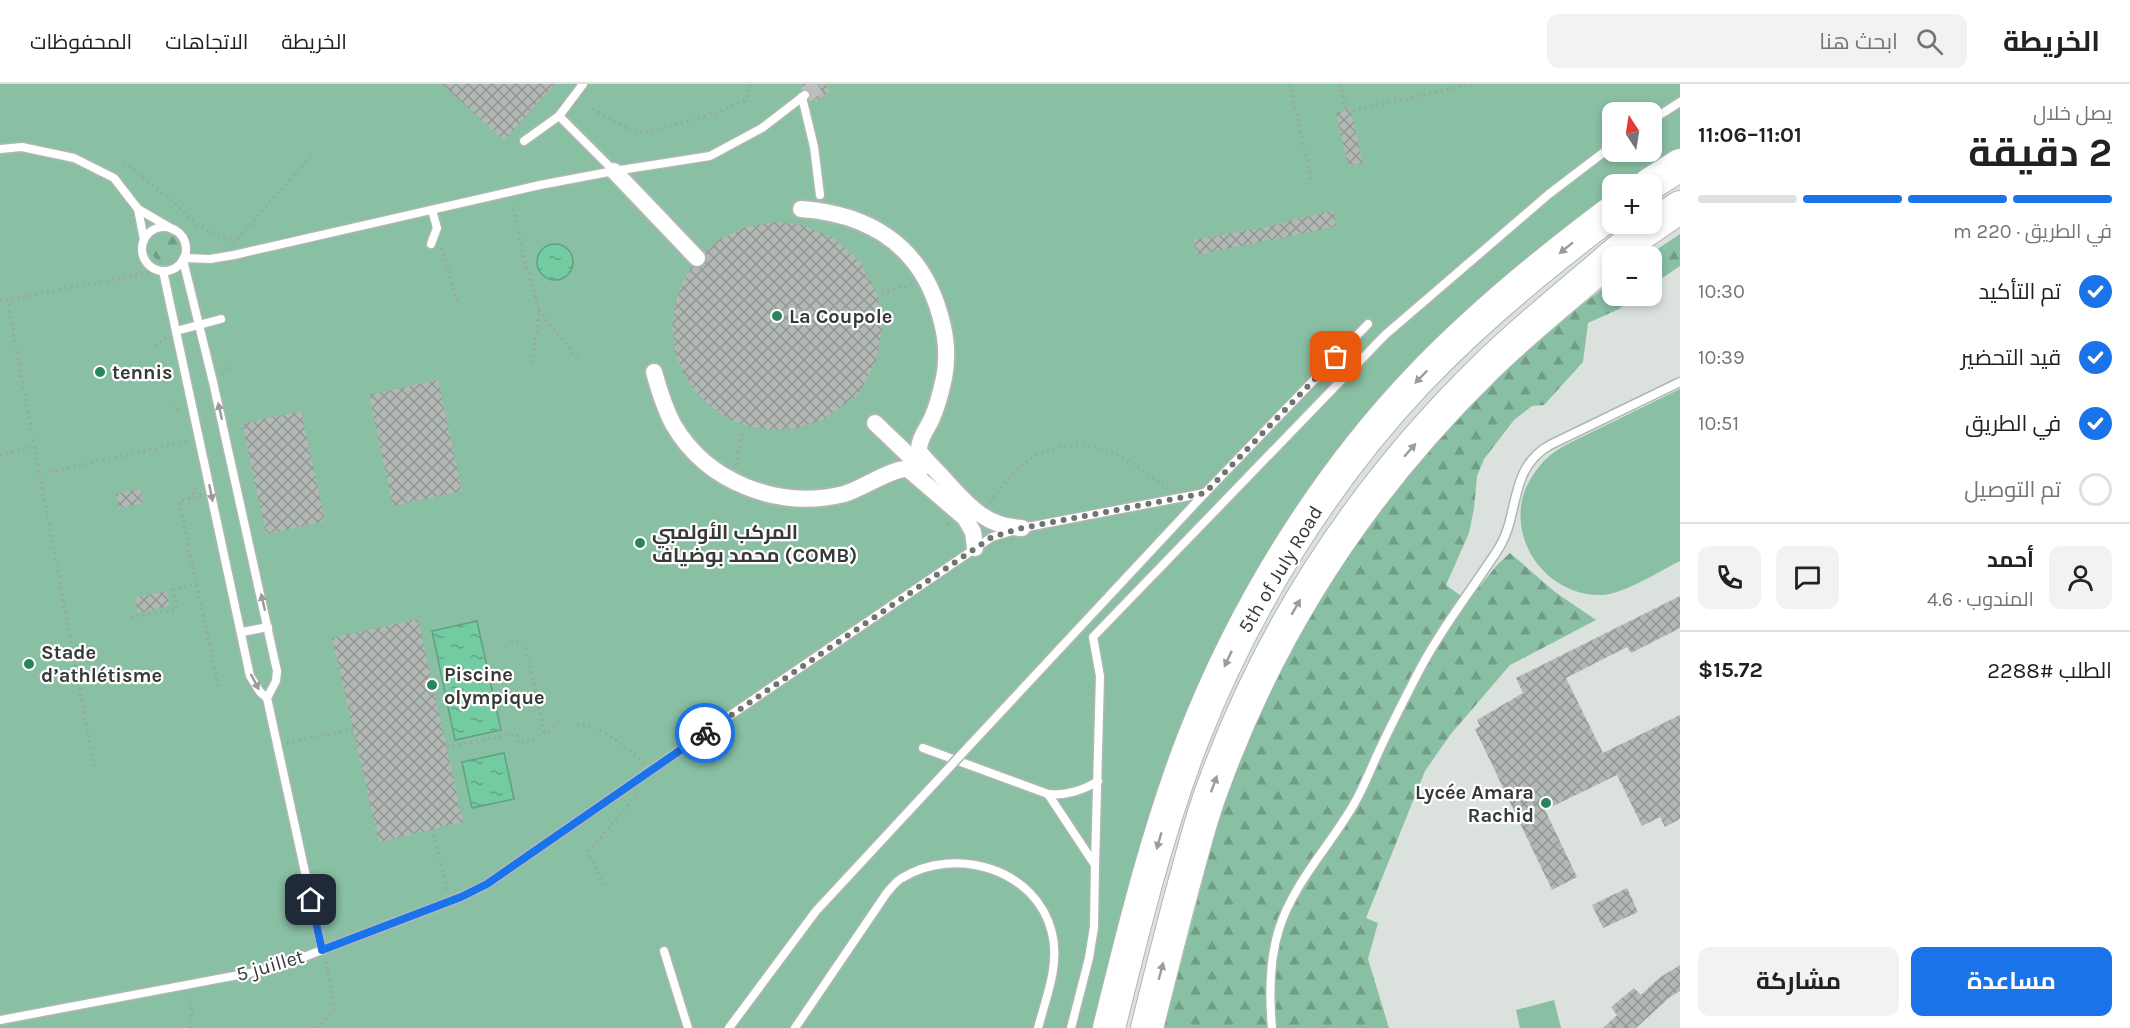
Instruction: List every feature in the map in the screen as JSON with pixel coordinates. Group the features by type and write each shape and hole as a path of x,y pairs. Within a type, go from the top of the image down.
{"highway":[{"path":"1662,176 1680,165"},
{"name":"5th of July Road","path":"1626,246 1680,207"},
{"name":"5th of July Road","path":"1109,1028 1146,886 1182,768 1240,634 1282,561 1346,466 1417,381 1476,322 1602,220"},
{"name":"5th of July Road","path":"1147,1028 1213,787 1269,655 1304,593 1348,526 1449,406 1495,359 1602,267"}],"street":[{"path":"614,171 697,258"},
{"path":"801,209 835,213 874,228 901,248 927,280 943,326 946,350 945,375 940,398 920,442 919,451 942,488"},
{"path":"654,372 661,399 673,424 689,447 709,466 733,481 759,492 788,498 817,498 845,493 903,468 942,488"},
{"path":"875,423 963,508 975,548"},
{"path":"963,508 974,511 991,522 1011,528 1022,528"}],"lane":[{"path":"524,141 559,116 583,84"},
{"path":"138,208 144,240 142,253 144,259 153,268 161,271 175,268 184,259 210,259 234,255 510,192 614,171 710,156 762,128 803,96 814,147 820,195"},
{"path":"1662,114 1680,102"},
{"path":"559,116 614,171"},
{"path":"0,149 22,147 74,158 114,178 138,208 181,235 186,250 184,259 277,671 273,690 267,698 260,692 250,676 200,439 161,271"},
{"path":"1094,638 1385,334 1549,194 1602,154"},
{"path":"431,244 437,228 432,210"},
{"path":"144,240 149,233 157,229 174,230"},
{"path":"176,332 220,319"},
{"path":"729,1028 816,911 1205,493 1368,324"},
{"path":"1272,1028 1270,975 1275,945 1284,916 1304,879 1355,802 1415,679 1450,616 1499,549 1518,485 1528,464 1535,455 1550,445 1680,382"},
{"path":"322,950 449,902 487,884 992,537 1022,528 1205,493"},
{"path":"1071,1028 1089,958 1094,927 1100,676 1094,638 1087,619"},
{"path":"242,633 268,627"},
{"name":"5 juillet","path":"0,1020 276,968 322,950 267,698"},
{"path":"923,748 1048,794 1065,794 1091,786 1098,781"},
{"path":"1048,794 1095,865"},
{"path":"795,1028 886,894 900,879 919,869 961,862 980,866 1012,878 1026,888 1047,917 1053,934 1054,961 1038,1028"},
{"path":"664,951 688,1028"}],"path":[{"path":"593,109 636,134 690,122 746,100 750,84"},
{"path":"1290,84 1311,180"},
{"path":"1340,84 1346,111 1473,84"},
{"path":"234,255 234,242 312,155"},
{"path":"123,162 172,201 198,226 234,242"},
{"path":"510,192 524,258 539,310 577,358"},
{"path":"437,228 458,305"},
{"path":"0,301 161,271"},
{"path":"882,293 927,280"},
{"path":"8,299 94,766"},
{"path":"532,367 539,310"},
{"path":"733,481 742,432"},
{"path":"50,472 200,439"},
{"path":"943,529 977,492 988,504 1014,472 1032,458 1052,449 1075,445 1097,447 1118,455 1180,496"},
{"path":"0,455 34,446"},
{"path":"211,492 179,502 219,689"},
{"path":"131,617 177,609 173,590 197,584"},
{"path":"511,640 525,646 544,733"},
{"path":"577,725 588,725 599,730 653,770"},
{"path":"447,747 517,734 519,743 533,739 555,727"},
{"path":"277,745 353,729"},
{"path":"603,885 589,851 639,793"},
{"path":"433,829 449,902"},
{"path":"317,1028 334,1009 327,963 322,950"},
{"path":"191,1028 193,985"}],"green space":[{"name":"المركب الأولمبي محمد بوضياف (COMB)","path":"0,84 1680,84 1680,148 1662,160 1662,102 1602,102 1602,162 1659,162 1642,174 1602,174 1602,203 1519,267 1409,366 1353,431 1299,512 1095,1028 0,1028"},
{"path":"165,234 175,238 179,248 175,258 165,262 155,258 151,248 155,238"},
{"path":"1680,234 1680,266 1662,278 1662,246"},
{"path":"1602,289 1602,306 1623,306 1588,323 1583,362 1544,405 1532,406 1514,420 1484,459 1477,476 1469,533 1446,585 1468,601 1497,565 1510,553 1555,592 1596,620 1510,665 1450,735 1425,771 1366,918 1378,923 1368,959 1389,1028 1164,1028 1225,794 1286,653 1326,586 1371,521 1435,442 1501,373"},
{"path":"1680,389 1680,561 1630,587 1610,594 1583,593 1552,578 1539,566 1523,536 1522,500 1533,474 1549,456 1561,448"},
{"path":"1554,1000 1561,1028 1520,1028 1516,1010"}],"water":[{"path":"555,244 568,249 573,262 568,275 555,280 542,275 537,262 542,249"},
{"path":"477,621 501,730 455,740 432,631"},
{"path":"504,753 514,799 472,808 462,762"}],"building":[{"path":"442,84 555,84 504,140"},
{"path":"800,84 824,84 830,91 817,102 811,96 810,91"},
{"path":"1350,109 1363,163 1348,166 1336,113"},
{"path":"1333,210 1337,226 1197,255 1194,240 1266,227"},
{"name":"La Coupole","path":"774,222 803,225 835,239 861,263 877,294 882,328 876,361 858,395 820,421 796,428 771,430 747,426 727,418 696,392 684,374 676,355 672,329 675,304 684,279 692,267 699,268 705,265 707,260 705,252 720,239 746,227"},
{"path":"438,380 462,491 393,506 369,395"},
{"path":"301,411 325,521 266,534 242,424"},
{"path":"140,489 143,503 119,508 116,494"},
{"path":"166,591 169,606 138,613 135,598"},
{"path":"1680,596 1680,628 1631,653 1627,647 1566,678 1603,753 1680,715 1680,819 1665,827 1660,817 1642,826 1617,775 1545,810 1577,877 1552,890 1475,729 1480,726 1477,720 1523,693 1516,678"},
{"path":"418,619 463,822 379,842 332,638"},
{"path":"1627,888 1638,912 1603,928 1592,905"},
{"path":"1680,965 1680,991 1670,997 1636,1028 1603,1028 1617,1015 1611,1007 1634,988 1641,995 1659,978"}],"tunnel":[{"path":"805,95 820,84"}],"way so far":[{"path":"705,733 992,537 1022,528 1169,498 1205,493 1336,357"}],"place":[{"name":"La Coupole","path":"777,316"},
{"name":"tennis","path":"100,372"},
{"name":"المركب الأولمبي محمد بوضياف (COMB)","path":"640,543"},
{"name":"Stade d’athlétisme","path":"29,664"},
{"name":"Piscine olympique","path":"432,685"},
{"name":"Lycée Amara Rachid","path":"1546,803"}],"route":[{"path":"311,900 322,950 398,919 461,897 509,870 705,733"}]}
